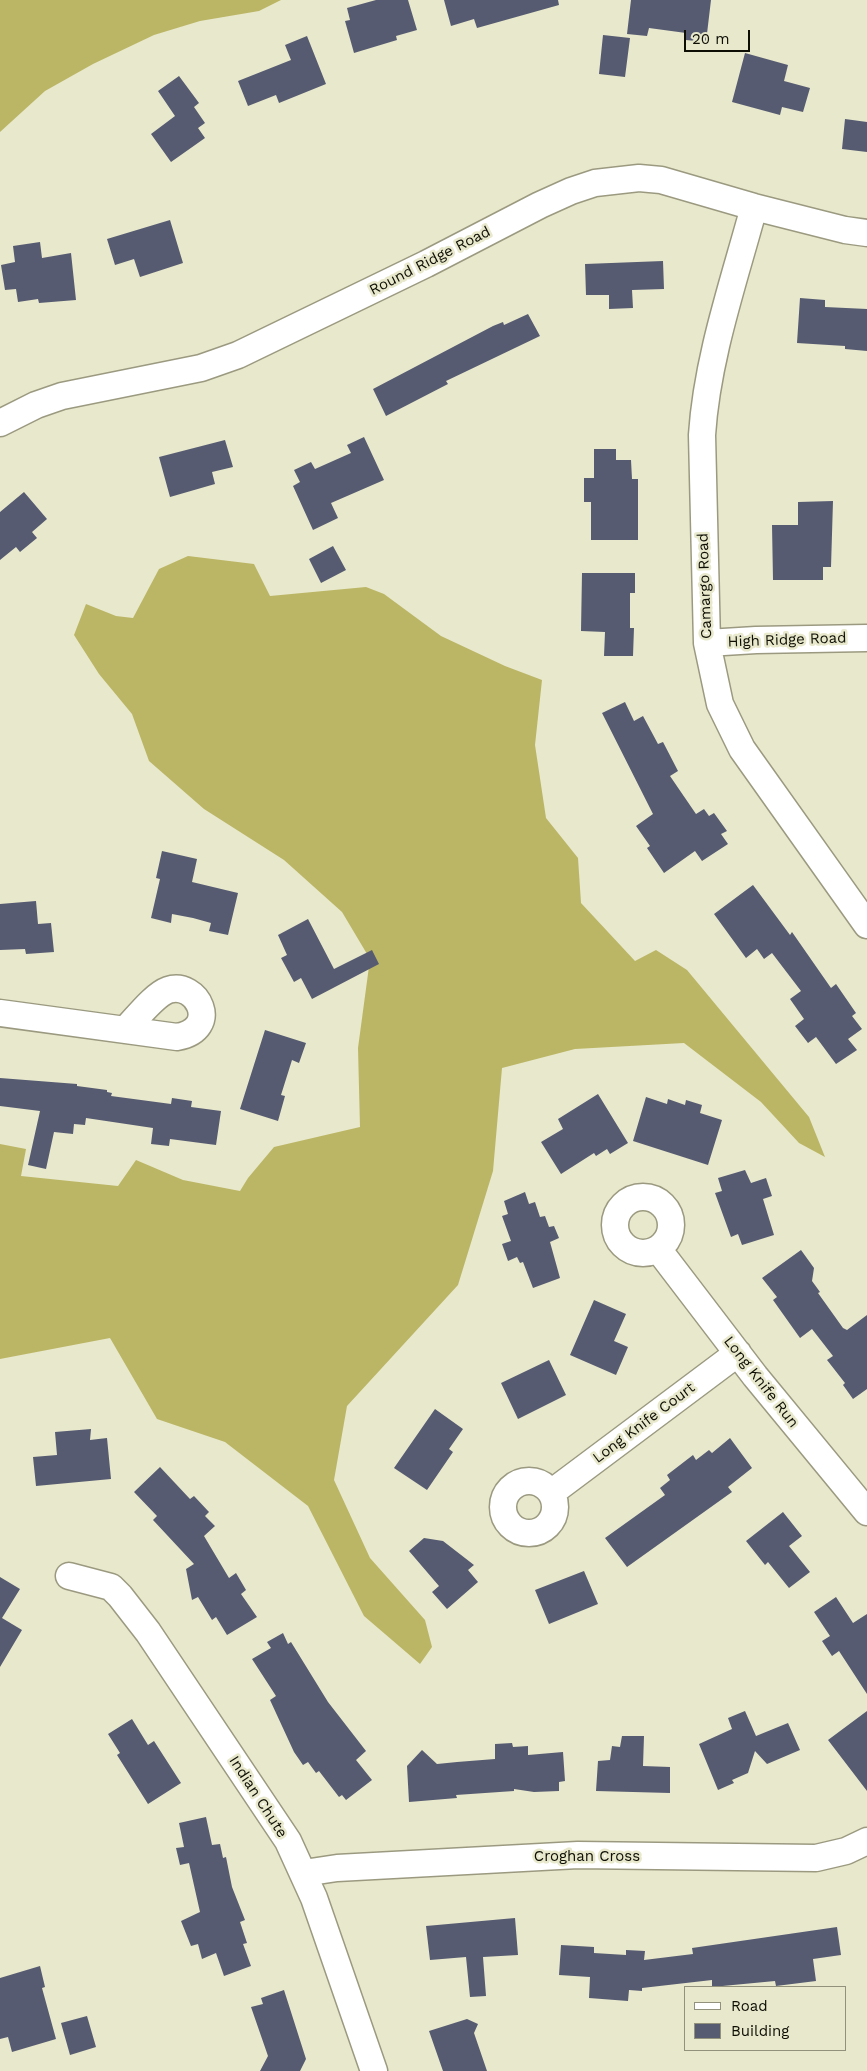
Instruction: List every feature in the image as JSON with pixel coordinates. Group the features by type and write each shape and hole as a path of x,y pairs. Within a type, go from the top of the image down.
{"street":[{"name":"Round Ridge Road","path":"0,423 36,405 62,396 163,377 202,368 238,356 426,264 540,204 571,190 595,183 639,178 660,180 754,207 845,230 867,233"},
{"name":"Camargo Road","path":"754,207 710,375 704,406 702,435 707,643 720,704 742,749 867,925"},
{"name":"High Ridge Road","path":"707,643 867,638"},
{"path":"0,1013 126,1030"},
{"name":"Long Knife Run","path":"658,1249 738,1354 867,1512"},
{"name":"Long Knife Court","path":"551,1493 738,1354"},
{"name":"Indian Chute","path":"70,1576 111,1587 120,1596 148,1632 288,1841 304,1873 345,1982 374,2071"},
{"name":"Croghan Cross","path":"304,1873 375,1866 578,1855 816,1858 846,1851 867,1841"}],"shaded area":[{"path":"0,0 281,0 259,11 200,21 154,35 93,64 45,91 0,132"},
{"path":"188,556 254,564 270,596 366,587 384,594 441,636 505,666 542,680 535,745 546,818 578,858 581,903 635,961 656,950 687,970 809,1117 825,1157 799,1143 761,1102 684,1043 575,1049 502,1068 493,1171 458,1285 347,1406 334,1480 370,1558 425,1620 432,1647 420,1664 364,1616 308,1506 225,1442 157,1419 110,1338 0,1359 0,1144 26,1149 21,1176 118,1186 136,1160 183,1180 240,1191 248,1178 274,1147 360,1127 358,1048 370,959 342,912 284,860 204,809 149,761 132,714 99,674 74,635 86,604 116,616 133,618 159,569"}],"building":[{"path":"376,0 408,0 417,30 396,36 397,40 354,53 345,21 350,20 347,8"},
{"path":"444,0 558,0 559,5 477,28 474,19 451,26"},
{"path":"631,0 711,0 706,42 686,40 686,33 649,28 647,36 627,34"},
{"path":"603,35 630,38 625,77 599,74"},
{"path":"307,36 326,84 279,103 276,95 248,106 238,81 291,60 285,45"},
{"path":"745,53 788,65 784,81 810,88 803,112 782,107 780,115 732,102"},
{"path":"179,76 199,103 194,107 205,123 198,128 205,138 171,162 151,134 175,116 158,91"},
{"path":"845,119 867,122 867,152 842,149"},
{"path":"170,220 183,263 140,277 134,259 115,265 107,239"},
{"path":"40,242 42,258 71,253 76,300 39,303 38,299 18,302 16,289 5,290 1,265 15,262 13,246"},
{"path":"663,261 664,289 632,290 633,308 609,309 609,295 586,295 585,264"},
{"path":"800,298 825,300 825,307 867,309 867,351 845,349 845,346 797,343"},
{"path":"528,314 540,336 446,381 448,384 386,416 373,389 493,326 503,322 504,325"},
{"path":"364,437 384,480 331,503 338,518 313,530 293,486 300,482 294,470 311,462 315,469 351,453 347,445"},
{"path":"225,440 233,467 212,472 215,484 170,497 159,457"},
{"path":"594,449 616,449 616,460 631,460 632,479 638,479 638,540 591,540 591,502 584,502 584,478 594,478"},
{"path":"24,492 47,519 32,532 37,538 20,552 16,547 0,560 0,512"},
{"path":"833,501 831,567 823,567 823,580 773,580 772,525 798,525 798,502"},
{"path":"333,546 346,570 321,583 309,559"},
{"path":"582,573 635,573 635,593 630,593 630,628 634,628 633,656 604,656 605,632 581,631"},
{"path":"625,702 634,721 643,716 658,744 663,742 678,771 670,776 696,814 704,809 709,816 714,813 727,831 721,834 728,844 702,861 695,851 664,873 647,848 650,846 636,826 653,814 602,713"},
{"path":"162,851 197,859 192,882 238,893 228,935 209,931 211,923 193,918 172,914 171,923 151,918 160,879 156,878"},
{"path":"753,885 790,935 792,932 831,988 836,984 856,1013 852,1016 862,1029 848,1039 857,1050 836,1064 816,1037 808,1043 795,1026 804,1019 790,999 801,991 772,953 764,959 757,949 746,958 714,914"},
{"path":"36,901 38,924 51,923 54,952 26,954 25,949 0,950 0,904"},
{"path":"308,919 334,969 372,950 379,964 312,999 301,978 294,982 281,958 287,955 278,935"},
{"path":"265,1030 306,1043 299,1063 292,1060 281,1095 285,1096 278,1121 240,1109"},
{"path":"0,1078 77,1084 77,1086 107,1090 107,1092 112,1093 111,1096 171,1104 172,1098 192,1101 191,1107 221,1111 216,1145 170,1139 169,1146 151,1144 153,1128 86,1118 85,1125 74,1124 73,1134 54,1132 46,1169 28,1165 40,1111 0,1106"},
{"path":"598,1094 628,1143 610,1154 607,1149 596,1156 594,1153 561,1174 541,1142 563,1129 558,1119"},
{"path":"646,1097 667,1104 668,1099 685,1105 686,1100 702,1105 700,1113 722,1120 708,1165 633,1141"},
{"path":"745,1170 751,1183 766,1178 772,1196 763,1199 774,1235 742,1245 738,1234 731,1237 715,1193 722,1191 718,1178"},
{"path":"525,1192 529,1204 535,1202 540,1217 545,1216 549,1227 554,1226 559,1238 550,1242 560,1278 533,1288 523,1262 520,1263 517,1257 508,1261 502,1244 511,1241 502,1216 508,1214 504,1201"},
{"path":"801,1250 814,1268 812,1281 820,1292 818,1293 843,1328 847,1330 867,1315 867,1389 853,1399 843,1385 845,1383 827,1360 833,1356 812,1329 800,1338 773,1300 777,1297 762,1278"},
{"path":"594,1300 626,1314 614,1341 628,1347 616,1375 570,1355"},
{"path":"549,1360 566,1395 518,1419 501,1383"},
{"path":"435,1409 463,1429 449,1449 453,1452 427,1490 394,1468"},
{"path":"91,1429 90,1440 107,1438 111,1479 36,1486 33,1457 57,1455 55,1432"},
{"path":"730,1438 752,1468 728,1487 732,1492 627,1567 605,1538 665,1495 660,1488 670,1480 667,1475 693,1455 696,1460 709,1450 712,1453"},
{"path":"160,1467 190,1499 194,1496 209,1512 205,1516 215,1526 204,1536 229,1578 236,1573 246,1590 241,1594 257,1617 227,1635 216,1617 212,1620 198,1597 192,1600 186,1569 194,1564 153,1520 157,1516 134,1492"},
{"path":"783,1512 802,1536 789,1546 810,1572 789,1588 768,1562 765,1565 746,1541"},
{"path":"424,1538 443,1541 474,1565 468,1570 478,1582 447,1609 432,1592 439,1586 409,1551"},
{"path":"584,1571 598,1604 549,1624 535,1590"},
{"path":"0,1577 20,1589 2,1618 22,1630 0,1667"},
{"path":"836,1597 853,1623 867,1614 867,1694 839,1651 832,1656 822,1641 830,1636 814,1612"},
{"path":"283,1633 288,1644 291,1642 328,1702 366,1751 356,1760 372,1780 346,1800 342,1795 339,1797 319,1771 316,1773 308,1762 303,1765 294,1752 270,1700 276,1696 252,1659 271,1648 267,1642"},
{"path":"745,1711 756,1736 788,1723 800,1750 767,1764 755,1751 748,1773 732,1780 734,1783 718,1790 699,1744 732,1729 728,1718"},
{"path":"867,1711 867,1791 828,1740"},
{"path":"132,1719 148,1745 154,1741 181,1783 148,1804 117,1755 120,1753 108,1734"},
{"path":"622,1736 644,1736 643,1766 670,1767 670,1793 596,1791 598,1761 610,1760 612,1746 620,1747"},
{"path":"512,1743 513,1747 528,1746 528,1755 563,1752 565,1781 559,1782 559,1791 534,1792 514,1789 514,1791 456,1795 457,1798 409,1802 407,1766 422,1750 437,1764 495,1759 495,1744"},
{"path":"206,1817 212,1845 220,1844 223,1858 226,1857 232,1887 245,1920 240,1922 247,1943 243,1944 251,1966 224,1976 216,1953 202,1959 198,1944 191,1946 181,1921 200,1912 189,1863 180,1865 176,1848 184,1847 179,1823"},
{"path":"515,1918 518,1955 483,1957 486,1996 470,1997 466,1957 430,1960 426,1926"},
{"path":"837,1927 841,1955 813,1959 816,1981 776,1986 775,1981 712,1986 712,1980 642,1988 642,1991 629,1990 628,2001 589,1998 590,1977 559,1975 561,1945 594,1947 594,1953 626,1955 626,1950 645,1951 644,1960 693,1954 692,1948"},
{"path":"40,1966 45,1987 42,1988 56,2039 12,2052 8,2037 0,2039 0,1978"},
{"path":"284,1990 306,2059 300,2071 260,2071 268,2056 251,2007 263,2004 261,1998"},
{"path":"87,2016 96,2047 70,2055 61,2023"},
{"path":"467,2019 478,2024 474,2033 487,2071 443,2071 429,2031"}]}
